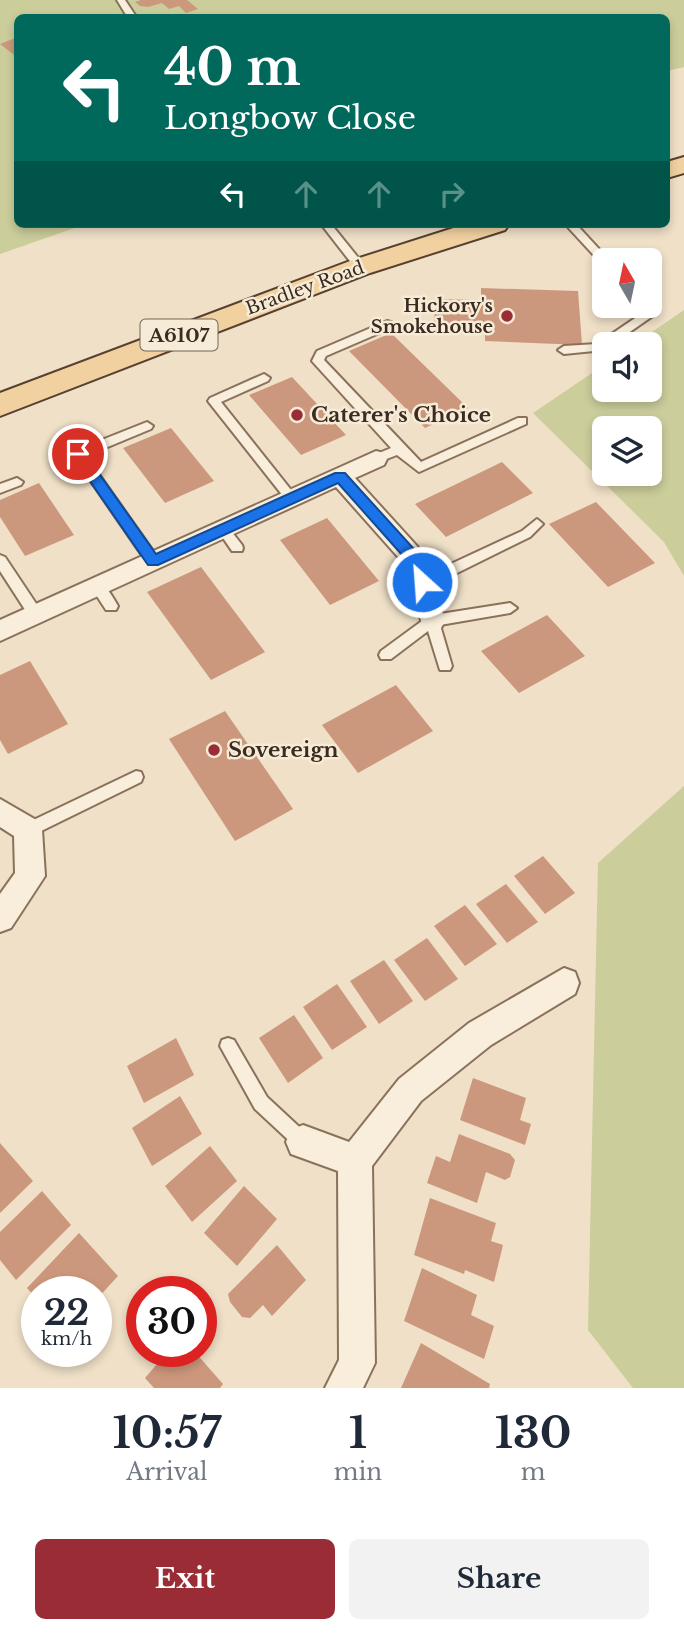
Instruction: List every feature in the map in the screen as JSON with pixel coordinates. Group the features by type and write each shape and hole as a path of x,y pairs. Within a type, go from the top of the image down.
{"main road":[{"name":"Bradley Road","path":"0,405 360,267 482,228"}],"street":[{"path":"0,631 36,615 104,596 153,561 230,539 291,498 376,460"},
{"path":"340,476 417,563 432,621"},
{"path":"0,811 28,830 30,876 0,918"},
{"path":"343,1388 357,1363 355,1161 410,1090 480,1034 564,983"},
{"path":"303,1142 355,1161"}],"lane":[{"path":"329,228 360,267"},
{"path":"574,228 593,248"},
{"path":"564,351 600,347 643,318"},
{"path":"387,326 332,348 321,354 318,361 419,468 522,421"},
{"path":"264,378 214,401 291,498"},
{"path":"147,426 78,454 153,561"},
{"path":"376,460 399,449"},
{"path":"0,489 17,482"},
{"path":"445,666 432,621 445,573 526,534 537,524"},
{"path":"0,560 36,615"},
{"path":"386,654 432,621 510,608"},
{"path":"28,830 136,777"},
{"path":"228,1046 261,1103 303,1142"}],"green space":[{"path":"0,0 684,0 684,67 670,70 670,14 14,14 14,228 75,228 0,254"},
{"path":"684,310 684,576 664,542 607,486 662,486 662,416 592,416 592,471 533,413 592,373 592,402 662,402 662,332 652,332"},
{"path":"684,786 684,1388 633,1388 588,1330 598,863"}],"building":[{"path":"187,0 198,9 186,13 179,6 169,9 162,3 148,7 135,2"},
{"path":"14,39 14,55 0,44"},
{"name":"Hickory's Smokehouse","path":"481,288 578,291 582,345 485,341 485,334 434,332 435,299 481,300"},
{"path":"391,333 468,408 425,428 349,351"},
{"name":"Caterer's Choice","path":"292,377 346,435 301,455 249,395"},
{"path":"171,428 214,481 165,503 123,448"},
{"path":"502,462 533,493 446,537 415,504"},
{"path":"39,483 74,535 25,556 0,517 0,500"},
{"path":"596,502 655,563 608,587 549,524"},
{"path":"327,518 379,581 330,605 280,540"},
{"path":"201,567 265,652 211,680 147,592"},
{"path":"547,615 585,656 519,693 481,651"},
{"path":"30,661 68,724 8,754 0,740 0,675"},
{"path":"396,685 433,731 358,773 322,725"},
{"path":"225,711 293,809 235,841 169,739"},
{"path":"543,856 575,893 545,914 514,876"},
{"path":"506,884 538,922 507,943 476,904"},
{"path":"465,905 497,944 465,966 434,926"},
{"path":"427,938 458,979 425,1001 394,960"},
{"path":"384,960 413,1001 379,1024 350,981"},
{"path":"337,984 367,1027 332,1050 303,1007"},
{"path":"294,1015 323,1058 288,1083 259,1038"},
{"path":"176,1038 194,1075 144,1103 127,1066"},
{"path":"473,1078 526,1098 520,1120 531,1124 525,1145 460,1120"},
{"path":"180,1096 202,1134 152,1166 132,1128"},
{"path":"459,1134 510,1154 515,1160 510,1177 505,1180 486,1172 477,1203 427,1183 436,1156 450,1162"},
{"path":"0,1143 33,1181 0,1213"},
{"path":"210,1146 237,1181 192,1222 165,1186"},
{"path":"244,1186 277,1219 237,1266 204,1233"},
{"path":"42,1191 71,1225 16,1280 0,1260 0,1232"},
{"path":"430,1198 496,1223 491,1241 503,1245 494,1282 414,1255"},
{"path":"79,1233 118,1276 112,1283 112,1276 38,1276"},
{"path":"277,1245 306,1280 272,1316 263,1305 250,1318 242,1317 230,1302 228,1294"},
{"path":"422,1268 477,1295 471,1315 494,1326 484,1359 404,1321"},
{"path":"421,1343 490,1384 489,1388 401,1388"},
{"path":"154,1367 208,1367 223,1384 220,1388 154,1388 145,1378"}],"place":[{"name":"Hickory's Smokehouse","path":"507,316"},
{"name":"Caterer's Choice","path":"297,415"},
{"name":"Sovereign","path":"214,750"}],"route":[{"path":"78,454 153,561 340,476 417,563 422,582"}]}
